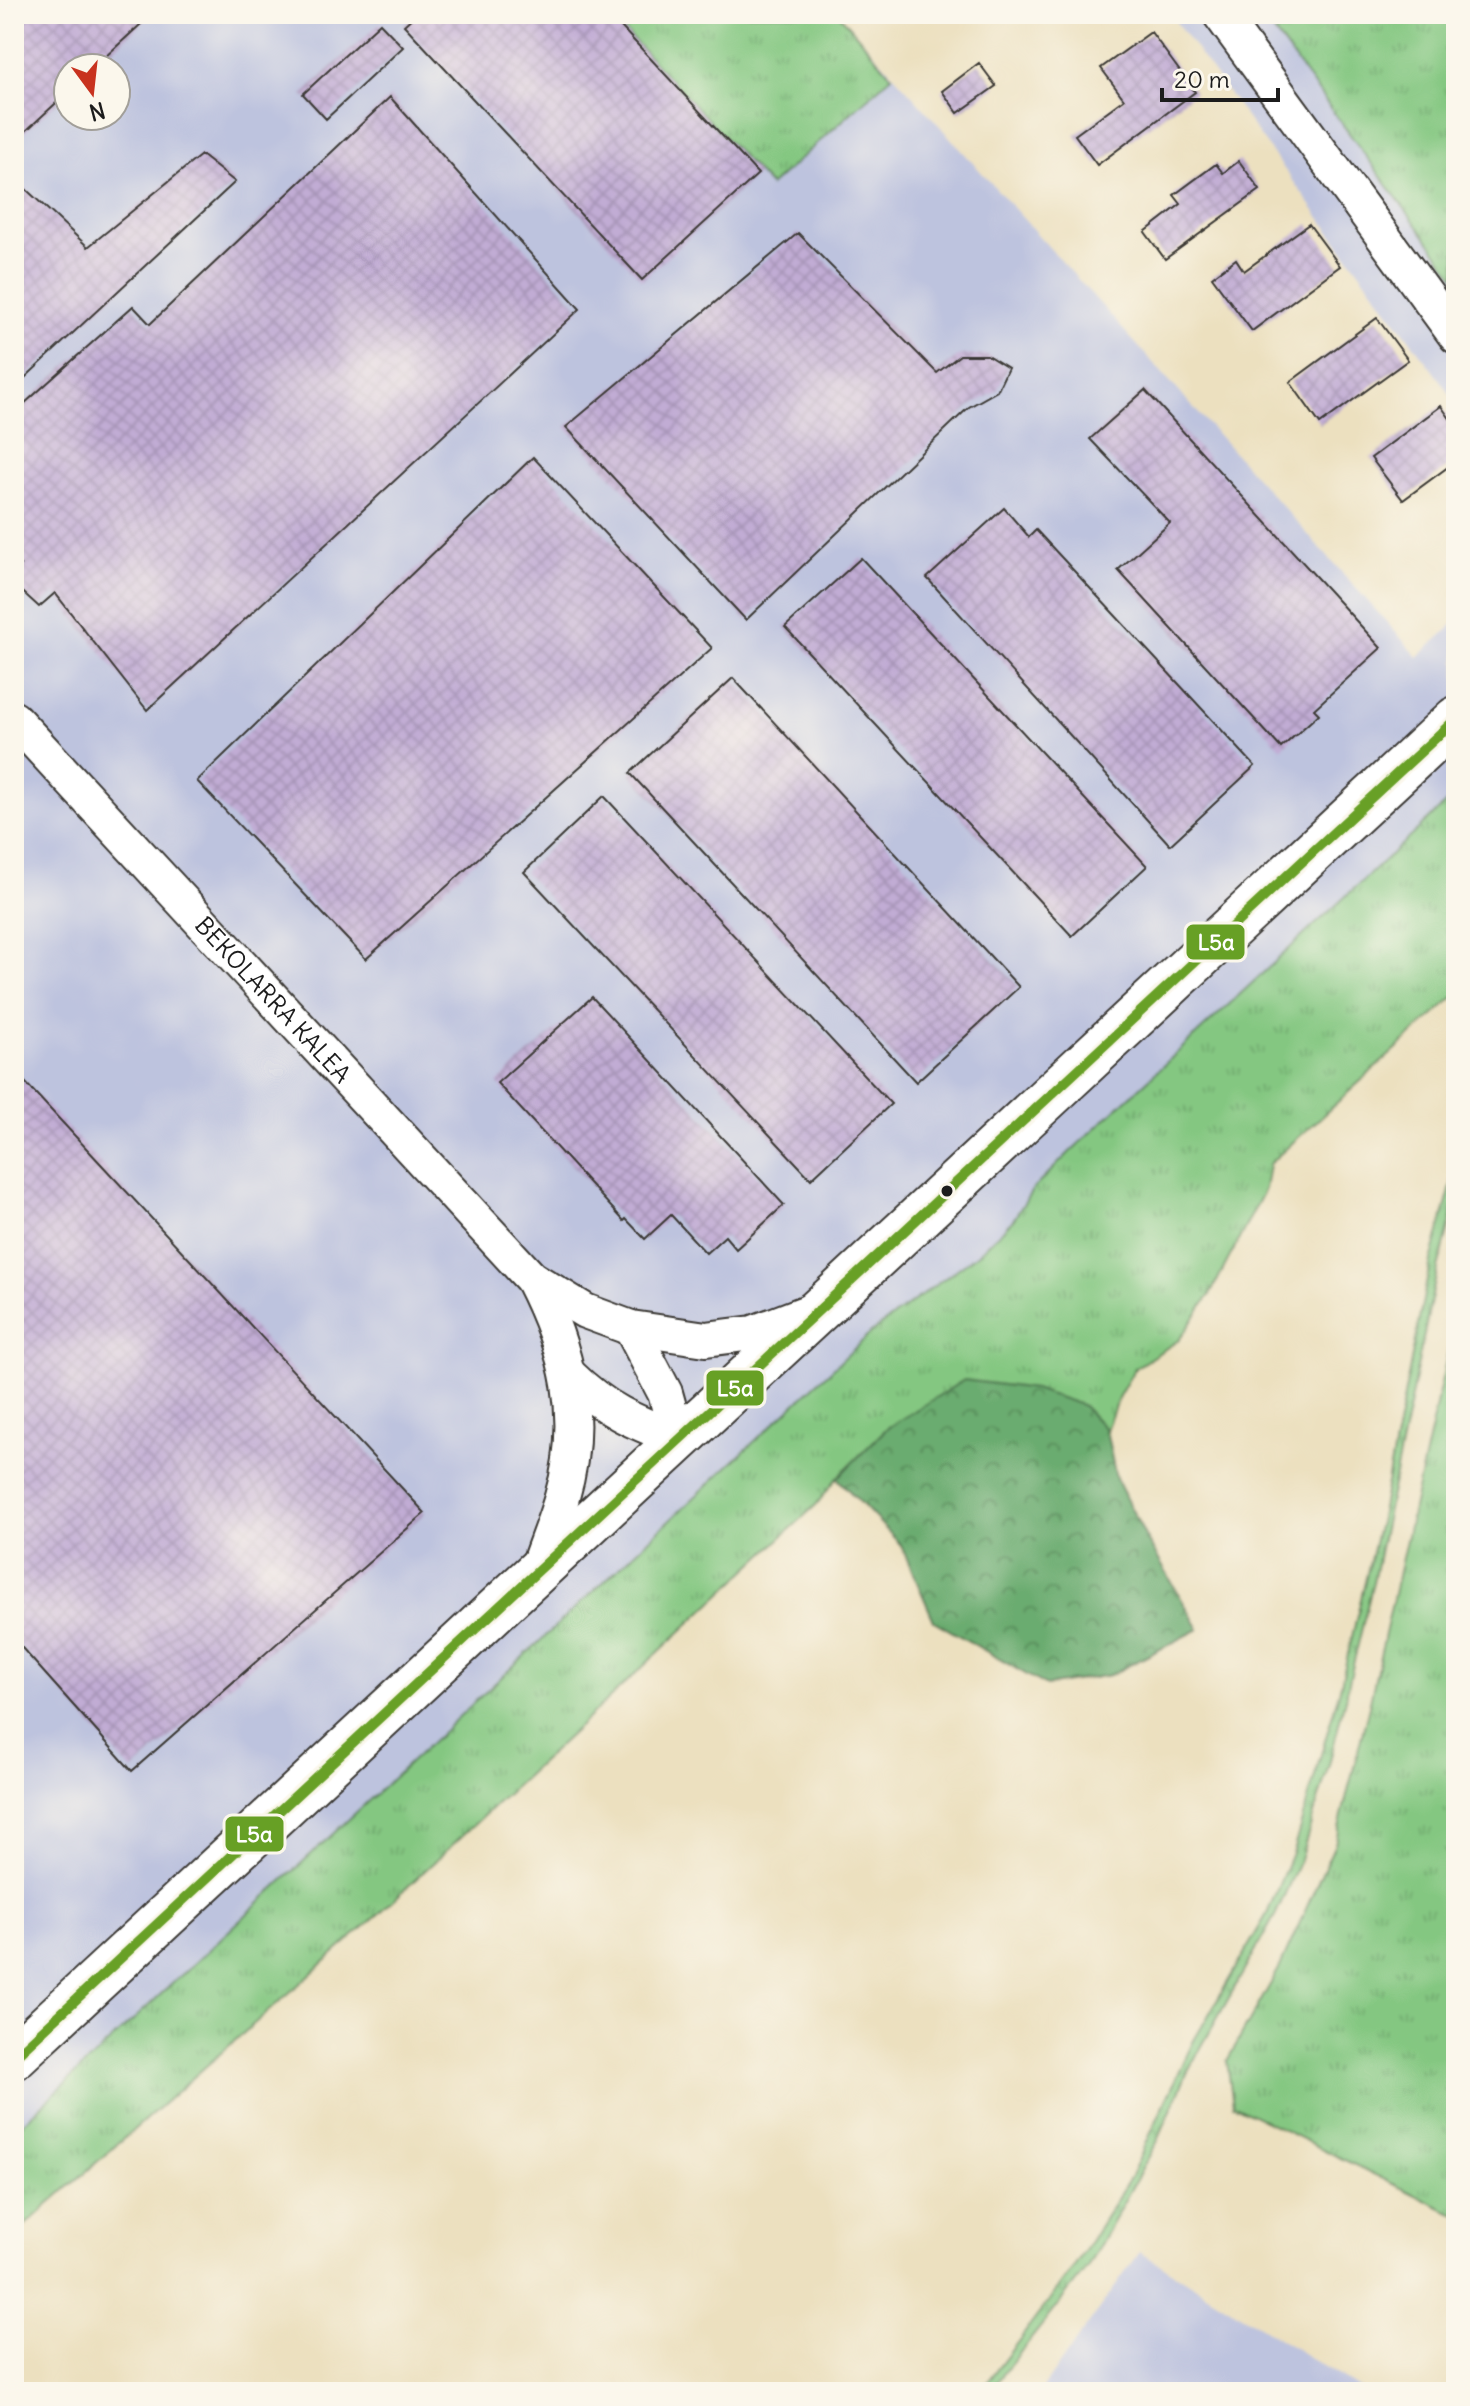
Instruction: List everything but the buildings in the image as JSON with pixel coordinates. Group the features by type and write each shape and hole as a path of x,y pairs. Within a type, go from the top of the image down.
{"street":[{"path":"1220,14 1456,336"},
{"name":"BEKOLARRA KALEA","path":"14,719 531,1278 552,1319 569,1375 574,1429 563,1495 536,1572"},
{"path":"14,2057 1456,719"},
{"name":"BEKOLARRA KALEA","path":"531,1278 585,1311 631,1328 706,1339 753,1333 820,1307"},
{"path":"631,1328 665,1393 678,1439"},
{"path":"569,1375 594,1400 633,1421 678,1439"}],"shaded area":[{"path":"14,14 839,14 1418,657 1456,622 1456,794 1071,1151 1033,1189 1013,1220 979,1253 872,1332 14,2131"},
{"path":"1170,14 1456,14 1456,402 1301,192"},
{"path":"1140,2252 1365,2392 1040,2392"}],"green space":[{"path":"609,14 839,14 892,76 770,186"},
{"path":"1261,14 1456,14 1456,278"},
{"path":"1456,794 1456,995 1269,1164 1265,1189 1210,1295 1179,1340 1135,1368 1119,1396 1106,1430 1082,1405 887,1428 837,1478 816,1505 371,1921 14,2235 14,2131 872,1332 979,1253 1013,1220 1033,1189 1071,1151"},
{"path":"1456,1168 1456,1202 1436,1276 1373,1582 1329,1765 1300,1860 1276,1914 1189,2069 1157,2142 1087,2268 989,2392 980,2392 1072,2270 1130,2178 1193,2042 1267,1914 1294,1848 1339,1692 1380,1518 1429,1269"},
{"path":"1456,1315 1456,2215 1233,2105 1227,2061 1280,1967 1335,1844"},
{"path":"964,1380 1034,1389 1082,1405 1106,1430 1116,1478 1145,1536 1199,1629 1110,1675 1046,1686 934,1621 901,1545 837,1478 887,1428"}],"transit line":[{"name":"L5a","path":"14,2057 1456,719"}]}
